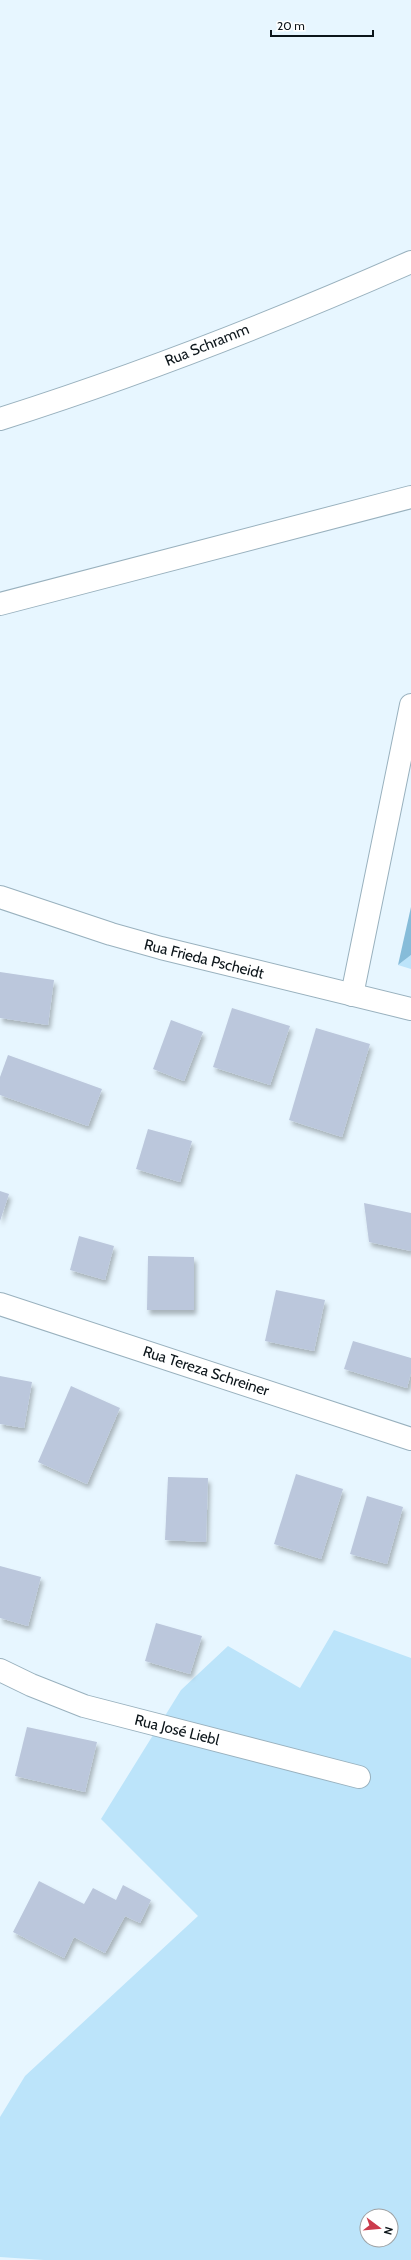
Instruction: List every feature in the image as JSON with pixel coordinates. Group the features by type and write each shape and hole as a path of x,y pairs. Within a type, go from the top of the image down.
{"street":[{"name":"Rua Schramm","path":"0,419 56,402 188,353 411,262"},
{"path":"0,604 411,497"},
{"path":"352,995 411,705"},
{"name":"Rua Frieda Pscheidt","path":"0,897 111,934 215,963 411,1009"},
{"name":"Rua Tereza Schreiner","path":"0,1304 411,1439"},
{"name":"Rua José Liebl","path":"0,1670 31,1685 84,1706 359,1777"}],"shaded area":[{"path":"411,907 411,955 398,965"},
{"path":"411,955 411,969 398,965"},
{"path":"334,1630 411,1658 411,2260 44,2260 0,2257 0,2117 25,2076 198,1916 101,1819 181,1690 228,1646 300,1688"}],"building":[{"path":"0,972 54,980 48,1025 0,1018"},
{"path":"232,1008 290,1026 270,1085 213,1067"},
{"path":"171,1020 203,1032 184,1081 153,1069"},
{"path":"316,1028 370,1044 342,1137 289,1120"},
{"path":"8,1055 102,1089 88,1126 0,1095 0,1077"},
{"path":"148,1129 192,1141 180,1182 136,1169"},
{"path":"0,1191 9,1194 0,1221"},
{"path":"364,1203 411,1213 411,1251 369,1242"},
{"path":"79,1236 114,1246 105,1280 70,1270"},
{"path":"148,1256 194,1257 194,1310 147,1310"},
{"path":"276,1290 325,1300 314,1351 265,1341"},
{"path":"353,1341 411,1358 411,1373 407,1388 344,1369"},
{"path":"0,1376 32,1382 24,1428 0,1424"},
{"path":"71,1386 120,1408 87,1484 38,1462"},
{"path":"296,1474 343,1489 321,1559 274,1544"},
{"path":"168,1477 208,1478 206,1542 165,1540"},
{"path":"367,1496 403,1507 387,1564 350,1554"},
{"path":"0,1566 41,1577 28,1626 0,1618"},
{"path":"156,1623 202,1636 190,1674 145,1661"},
{"path":"27,1727 97,1742 85,1792 15,1776"},
{"path":"39,1881 84,1904 93,1888 116,1900 123,1885 151,1900 140,1923 125,1916 105,1953 74,1937 64,1958 13,1932"}]}
